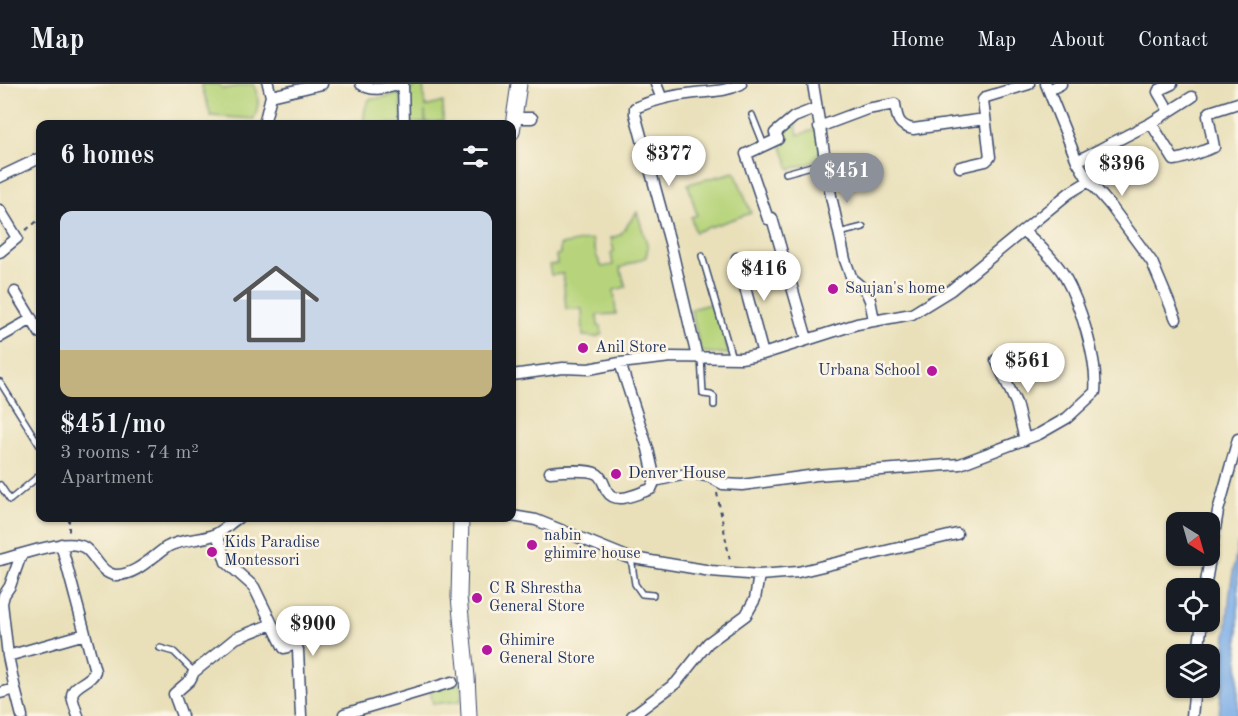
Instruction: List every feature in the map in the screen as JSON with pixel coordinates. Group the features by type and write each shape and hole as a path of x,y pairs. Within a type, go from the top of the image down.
{"main road":[{"path":"514,120 519,84"},
{"path":"461,522 459,597 469,716"}],"street":[{"path":"265,120 272,96 268,84"},
{"path":"272,96 322,84"},
{"path":"361,84 367,89 403,84 404,120"},
{"path":"656,84 662,99"},
{"path":"699,357 634,114 635,108 662,99 693,93 722,92 741,84"},
{"path":"813,84 831,196 845,260 852,279 866,291 874,320"},
{"path":"988,84 990,96"},
{"path":"960,167 986,161 990,157 983,100 1029,84"},
{"path":"1061,84 1047,87 1077,161 1089,181 1152,262 1176,319"},
{"path":"1169,111 1158,92 1158,87 1172,84"},
{"path":"1077,161 1151,123 1192,97"},
{"path":"1151,123 1174,160 1182,160 1194,153 1214,147 1208,120 1210,112 1238,103"},
{"path":"819,127 867,109 895,104 899,122 913,129 985,119"},
{"path":"807,339 772,218 768,219 746,154 778,139 775,133 794,117 817,108"},
{"path":"516,124 532,118"},
{"path":"0,177 36,160"},
{"path":"516,374 563,368 589,369 671,357 732,358 763,354 874,320 912,314 967,278 1069,193 1089,181"},
{"path":"0,210 16,238 0,252"},
{"path":"655,480 691,473 710,477 723,484 742,484 816,475 960,464 1039,434 1067,418 1095,392 1096,386 1086,329 1063,273 1023,231"},
{"path":"737,258 763,354"},
{"path":"15,291 36,326"},
{"path":"0,337 32,319"},
{"path":"996,360 1016,403 1025,440"},
{"path":"550,472 594,473 601,478 611,496 618,498 626,498 651,489 655,480 648,449 620,363"},
{"path":"1207,578 1218,511 1238,439"},
{"path":"516,517 536,520 631,558 759,575 798,572 957,534"},
{"path":"0,560 65,544 82,546 103,570 115,575 133,570 175,543 217,534 233,522"},
{"path":"217,534 222,556 254,586 284,648 296,644 301,716"},
{"path":"65,544 94,674 74,689 72,694 78,716"},
{"path":"21,555 15,574 3,598 8,656 22,716"},
{"path":"633,716 676,683 708,643 746,615 755,599 759,575"},
{"path":"182,716 174,694 190,680 194,672 226,644 272,624"},
{"path":"8,656 85,634"},
{"path":"344,714 452,682"},
{"path":"0,693 15,688"},
{"path":"1192,716 1194,698"}],"lane":[{"path":"752,115 764,145"},
{"path":"786,173 826,162"},
{"path":"839,233 862,227"},
{"path":"702,256 732,358"},
{"path":"699,357 703,394 714,397 714,405"},
{"path":"0,382 36,440"},
{"path":"0,485 10,500 36,478"},
{"path":"631,558 636,589 642,594 653,595"},
{"path":"160,648 174,652 194,672"},
{"path":"452,682 467,677"}],"path":[{"path":"16,238 36,222"},
{"path":"714,481 732,573"},
{"path":"65,544 68,522"}],"green space":[{"path":"201,84 219,84 223,89 253,84 258,102 254,119 211,116"},
{"path":"423,84 425,107 443,102 443,120 426,120 425,111 425,120 406,120 407,90"},
{"path":"401,94 402,120 364,120 366,107 371,98"},
{"path":"795,119 798,135 817,129 822,160 790,169 777,133"},
{"path":"735,172 751,213 695,232 691,217 697,215 688,184"},
{"path":"637,212 648,247 646,257 620,268 626,287 614,290 616,314 597,315 598,326 601,326 602,334 596,337 583,336 582,309 566,309 563,274 551,275 549,265 557,264 556,255 560,254 560,245 592,239 602,267 613,265 611,253 614,252 611,238 620,235"},
{"path":"714,303 729,354 701,352 691,309"},
{"path":"462,682 461,701 433,704 430,690"}],"water":[{"path":"1238,543 1238,716 1219,716 1230,590"}],"place":[{"name":"Saujan's home","path":"833,289"},
{"name":"Anil Store","path":"583,348"},
{"name":"Urbana School","path":"932,371"},
{"name":"Denver House","path":"616,474"},
{"name":"nabin ghimire house","path":"532,545"},
{"name":"Kids Paradise Montessori","path":"212,552"},
{"name":"C R Shrestha General Store","path":"477,598"},
{"name":"Ghimire General Store","path":"487,650"}]}
